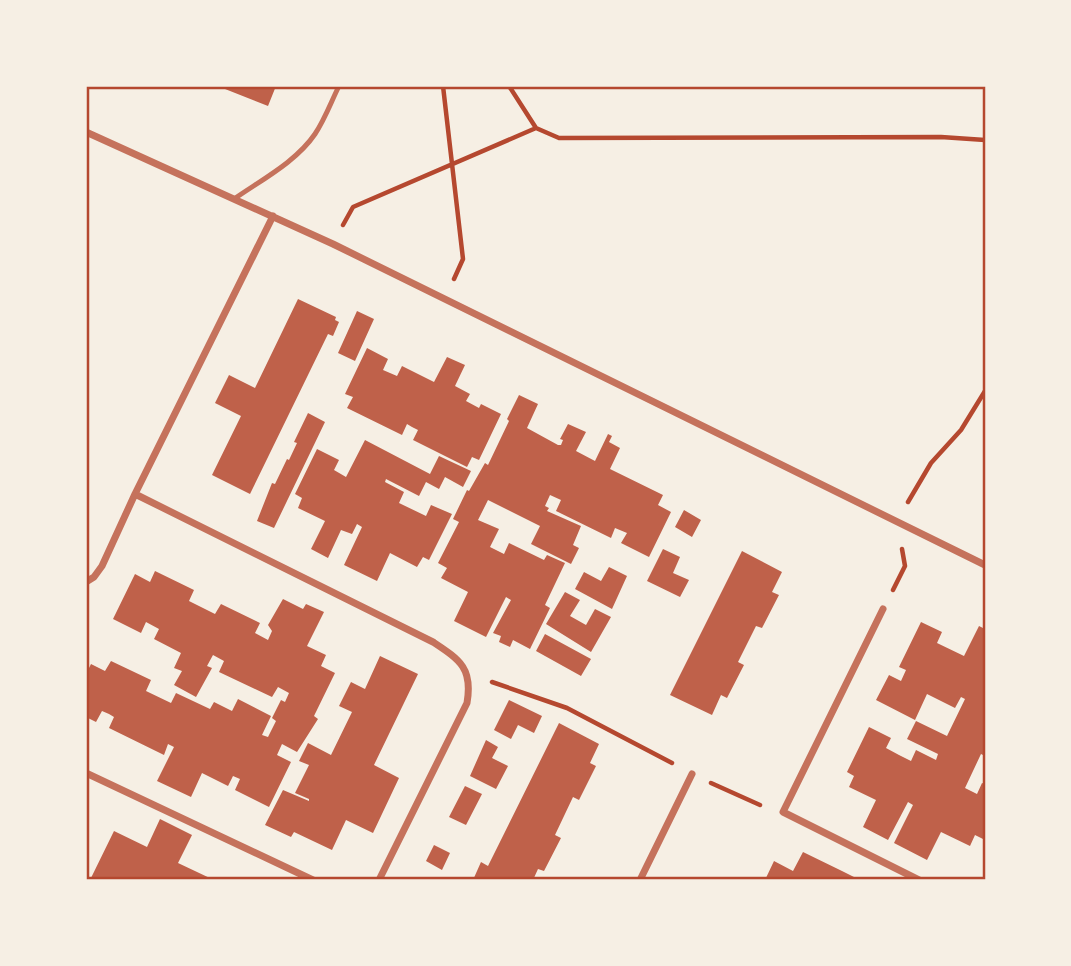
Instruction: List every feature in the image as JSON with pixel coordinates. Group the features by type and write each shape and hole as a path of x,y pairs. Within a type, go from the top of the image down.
{"street":[{"path":"86,132 332,244 985,565"},
{"path":"86,582 94,577 102,566 273,216"},
{"path":"135,494 433,642 456,657 468,674 470,687 467,703 379,880"},
{"path":"883,610 783,813 919,880"},
{"path":"86,773 313,880"},
{"path":"639,880 692,774"}],"lane":[{"path":"234,199 297,154 313,137 339,86"}],"path":[{"path":"443,86 463,259 445,299"},
{"path":"509,86 536,128 559,138 941,137 985,140"},
{"path":"332,244 352,207 536,128"},
{"path":"883,610 905,566 897,522 932,463 961,430 985,391"},
{"path":"468,674 566,708 692,774 750,802 783,813"}],"building":[{"path":"227,86 276,86 268,106 225,89"},
{"path":"298,299 336,317 335,320 339,322 333,336 328,334 250,494 212,475 241,416 215,403 229,375 255,388"},
{"path":"357,311 374,319 355,361 338,353"},
{"path":"367,348 388,359 383,370 397,376 402,366 434,382 447,357 465,365 455,386 470,394 466,401 479,408 481,404 501,414 479,460 472,457 467,467 413,440 418,430 407,424 402,435 347,408 353,397 345,394"},
{"path":"519,395 538,404 527,428 558,445 561,445 563,440 560,439 568,424 586,432 576,451 595,461 608,434 612,436 609,442 620,448 610,469 663,495 658,505 671,512 649,557 621,543 627,533 615,528 611,538 556,511 561,500 550,495 545,506 549,508 547,511 581,526 573,545 579,548 571,564 531,544 540,526 488,500 478,520 499,529 490,547 504,554 509,543 544,560 547,555 565,563 545,605 550,608 530,649 513,640 510,647 499,642 501,636 493,633 511,600 506,597 486,637 454,621 468,592 441,578 447,568 438,563 459,522 453,519 467,490 469,491 485,463 488,465"},
{"path":"308,413 325,422 274,528 257,521 272,483 275,484 287,459 289,460 297,443 294,442"},
{"path":"365,440 430,474 439,456 471,471 463,487 445,477 439,489 426,482 419,496 386,479 385,482 404,492 399,503 426,516 431,505 452,514 429,560 423,557 417,567 390,553 377,581 344,565 362,527 357,524 352,534 341,530 328,558 311,549 325,521 298,508 302,498 295,494 317,449 339,460 334,470 346,477"},
{"path":"684,510 701,520 692,537 675,527"},
{"path":"663,549 680,557 673,573 689,580 680,597 647,581"},
{"path":"742,551 782,572 772,592 779,595 762,628 756,626 738,662 744,665 727,698 721,695 712,715 670,695"},
{"path":"609,567 627,576 612,609 575,589 584,572 601,581"},
{"path":"155,571 194,590 189,601 215,614 221,604 260,623 255,633 268,640 272,631 268,625 283,599 303,609 306,604 324,612 307,646 326,655 321,666 335,673 314,716 318,719 297,752 282,744 277,755 291,762 269,807 235,790 240,779 233,776 228,786 202,773 191,797 157,781 174,747 168,744 164,755 109,728 114,717 102,711 96,722 86,717 86,674 91,664 105,671 111,661 151,680 146,691 171,703 176,693 210,709 214,702 232,711 238,699 271,716 262,735 268,737 276,721 272,718 281,700 285,702 289,693 278,687 272,697 219,672 224,661 213,655 207,666 212,668 196,697 174,685 182,671 174,668 181,653 154,639 159,629 146,622 141,633 113,619 135,574 150,582"},
{"path":"565,592 580,600 570,616 586,625 595,609 611,617 591,652 546,624"},
{"path":"921,622 942,632 937,643 964,656 979,626 985,629 985,756 981,754 965,788 977,794 982,783 985,784 985,840 975,835 970,846 941,832 927,860 894,843 913,805 908,802 888,840 863,827 876,800 849,787 854,776 847,772 869,727 891,738 886,748 911,761 916,750 936,760 938,754 907,739 916,721 947,736 965,699 961,697 955,708 927,694 915,720 876,700 889,675 901,681 906,670 899,667"},
{"path":"545,634 591,659 581,676 536,651"},
{"path":"380,656 418,674 374,765 399,778 373,833 346,820 332,850 294,832 291,837 265,825 283,790 309,801 295,793 309,765 299,761 308,743 331,755 352,712 339,706 351,682 365,689"},
{"path":"509,700 542,716 534,733 518,725 511,739 494,730"},
{"path":"559,723 599,744 590,763 596,766 579,800 573,797 555,835 561,838 544,871 538,869 533,880 473,880 481,862 488,866"},
{"path":"486,740 498,747 492,758 508,766 496,789 470,776"},
{"path":"465,786 482,794 466,825 449,817"},
{"path":"160,819 192,835 178,863 214,880 90,880 114,831 147,847"},
{"path":"434,845 450,853 442,870 426,861"},
{"path":"803,852 860,880 765,880 774,861 793,871"}]}
